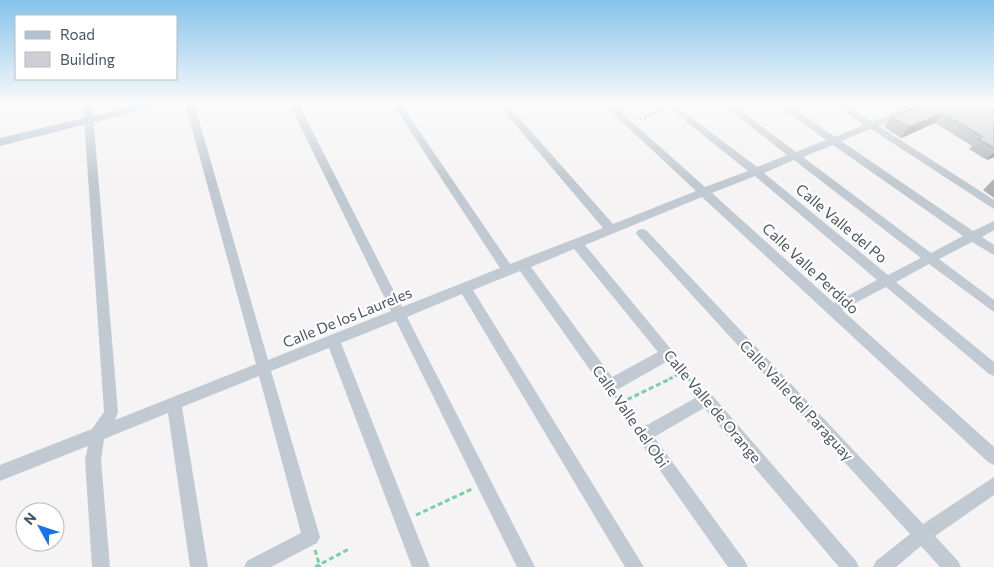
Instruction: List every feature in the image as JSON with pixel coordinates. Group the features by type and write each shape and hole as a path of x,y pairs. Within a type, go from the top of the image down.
{"main road":[{"path":"0,142 50,129"}],"street":[{"path":"89,129 111,412 107,422 97,434 94,460 101,567"},
{"path":"197,129 311,537 253,567"},
{"path":"306,129 398,314 485,482 526,567"},
{"path":"414,129 508,271"},
{"path":"524,129 612,230"},
{"name":"Calle Valle Perdido","path":"635,129 994,457"},
{"name":"Calle Valle del Po","path":"701,129 756,172 994,370"},
{"path":"760,129 994,307"},
{"path":"818,129 994,251"},
{"name":"Calle De los Laureles","path":"0,473 861,129"},
{"path":"879,129 994,205"},
{"path":"833,309 888,282 994,224"},
{"name":"Calle Valle del Paraguay","path":"642,233 952,567"},
{"name":"Calle Valle de Orange","path":"577,244 668,354"},
{"name":"Calle Valle del Obi","path":"523,265 610,386"},
{"path":"465,288 635,567"},
{"path":"333,340 421,567"},
{"path":"610,386 668,354"},
{"path":"643,435 706,399"},
{"name":"Calle Valle de Orange","path":"706,399 850,567"},
{"path":"174,402 199,567"},
{"name":"Calle Valle del Obi","path":"643,435 739,567"},
{"path":"882,567 922,535 994,485"}],"path":[{"name":"Calle Valle de Orange","path":"668,354 706,399"},
{"path":"620,403 683,372"},
{"name":"Calle Valle del Obi","path":"610,386 643,435"},
{"path":"403,521 485,482"},
{"path":"315,567 349,549"}],"building":[{"path":"970,129 994,129 994,148 978,139 983,137"}]}
